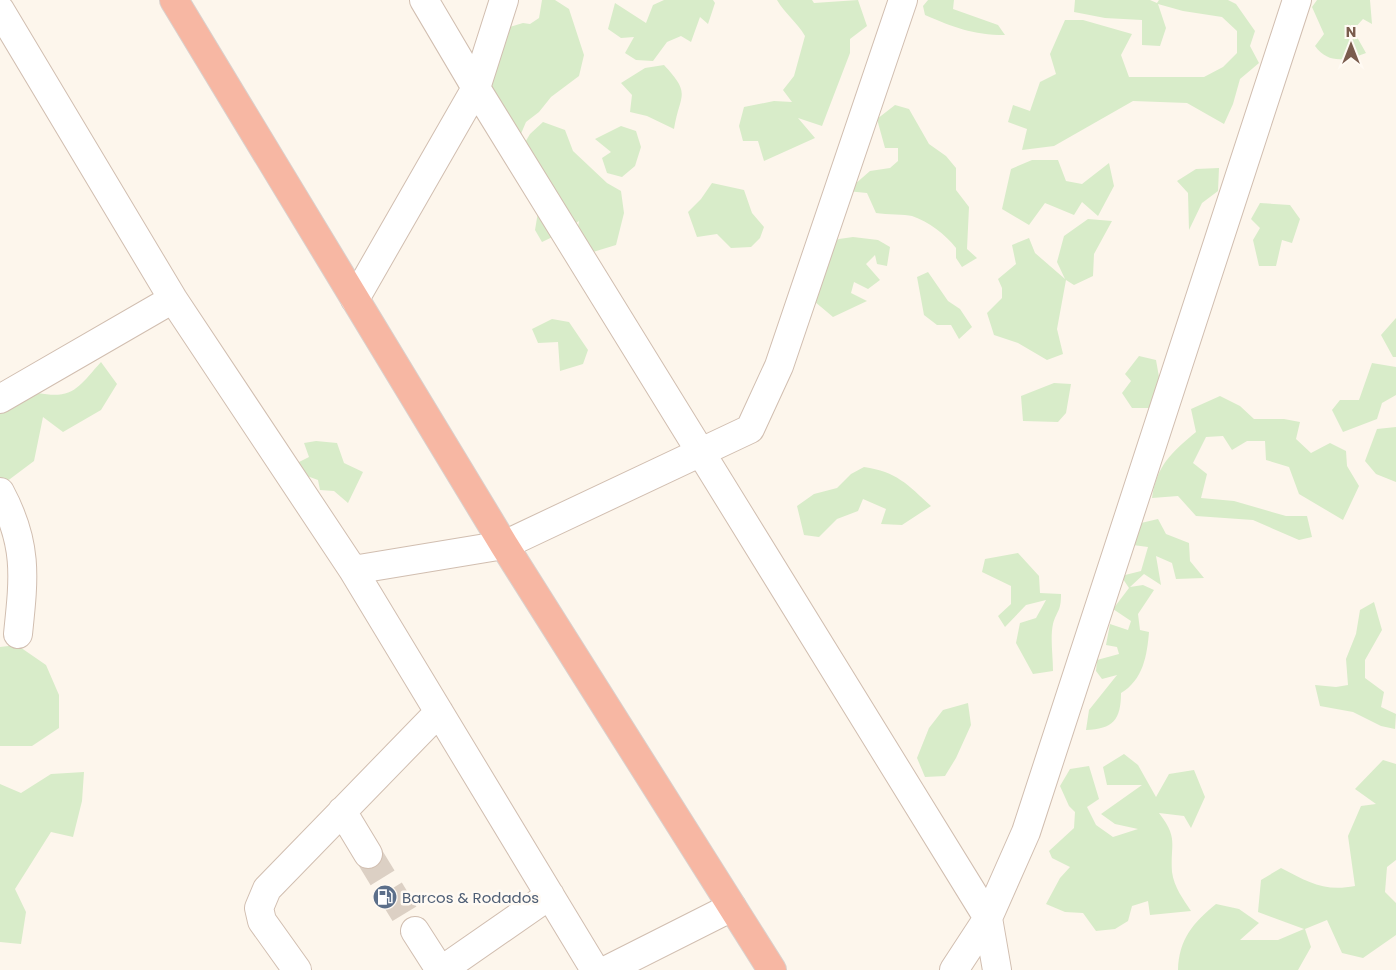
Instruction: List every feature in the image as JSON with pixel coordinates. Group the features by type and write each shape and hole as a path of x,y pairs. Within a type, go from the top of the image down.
{"highway":[{"path":"174,0 504,545 772,970"}],"street":[{"path":"424,0 699,452 988,918 996,970"},
{"path":"355,299 476,88 504,0"},
{"path":"353,570 504,545 750,429 779,366 904,0"},
{"path":"954,970 988,918 1026,832 1297,0"},
{"path":"0,10 173,299 353,570 595,970"},
{"path":"0,398 173,299"},
{"path":"0,492 14,517 21,545 24,579 18,634"},
{"path":"297,970 262,921 260,908 267,889 438,712"},
{"path":"342,812 368,854"},
{"path":"415,931 441,970 550,895"},
{"path":"607,970 732,907"}],"green space":[{"path":"542,0 555,0 569,9 584,55 579,76 551,97 539,112 526,122 520,136 493,116 476,117 457,85 468,55 490,33 523,23 530,24 539,18"},
{"path":"664,0 713,0 715,3 708,24 700,17 691,42 681,36 667,42 653,61 636,60 625,53 634,37 621,38 608,29 615,3 646,23 653,5"},
{"path":"777,0 812,0 814,3 858,0 867,26 850,39 850,53 822,126 798,118 815,138 764,161 758,141 743,141 739,126 744,107 774,101 792,102 783,90 794,76 805,36"},
{"path":"928,0 954,0 953,9 998,25 1005,35 983,34 963,30 925,15 923,6"},
{"path":"1075,0 1150,0 1157,3 1159,0 1228,0 1236,4 1255,31 1250,46 1259,63 1240,79 1233,104 1224,124 1187,103 1133,101 1054,146 1022,150 1027,129 1008,122 1013,105 1030,111 1040,82 1056,74 1050,54 1065,20 1083,20 1132,34 1121,55 1129,77 1204,77 1223,67 1237,53 1237,31 1222,17 1183,11 1158,4 1166,28 1160,46 1142,45 1142,20 1105,18 1074,12"},
{"path":"1317,0 1370,0 1372,24 1363,19 1353,30 1366,53 1352,58 1339,59 1326,56 1320,52 1315,46 1324,34 1312,7"},
{"path":"664,65 678,83 682,95 674,129 647,116 630,112 632,95 621,83 645,68"},
{"path":"895,105 909,109 929,144 946,156 956,168 956,190 969,207 967,249 977,258 962,267 956,258 956,248 942,233 930,225 912,216 876,213 867,193 847,191 870,171 890,168 898,161 898,148 885,148 877,119"},
{"path":"543,122 565,130 573,151 607,183 621,191 624,213 616,245 593,252 576,238 579,221 565,231 542,242 535,230 538,212 526,195 526,177 514,161 530,134"},
{"path":"621,126 636,131 641,147 635,166 622,177 607,173 602,158 611,152 595,139"},
{"path":"1032,160 1058,160 1066,181 1082,184 1109,163 1114,186 1098,216 1082,202 1074,215 1045,203 1029,225 1002,209 1011,169"},
{"path":"1219,168 1218,191 1202,203 1189,230 1188,193 1177,181 1196,169"},
{"path":"712,183 744,190 752,213 764,227 760,238 751,247 731,248 717,234 697,237 688,212 701,199"},
{"path":"1260,203 1290,205 1300,219 1292,243 1282,240 1276,266 1259,266 1253,240 1260,228 1251,219"},
{"path":"1088,219 1112,221 1094,254 1093,276 1074,285 1066,280 1057,329 1063,354 1047,360 1018,343 994,335 987,313 1002,298 1002,288 998,279 1016,264 1012,245 1029,238 1035,253 1065,279 1057,262 1064,236"},
{"path":"853,237 878,240 890,247 887,266 877,264 875,255 866,264 880,280 868,289 854,282 851,293 867,301 833,317 808,296 822,246 839,239"},
{"path":"928,272 948,301 960,309 972,327 959,339 951,325 937,325 924,315 917,277"},
{"path":"1396,318 1396,357 1393,357 1381,335"},
{"path":"552,319 569,322 588,350 583,364 560,371 558,342 538,343 532,329"},
{"path":"1139,356 1156,360 1161,388 1150,408 1132,408 1122,393 1131,381 1125,374"},
{"path":"101,362 117,384 101,410 63,432 43,417 34,461 6,482 0,479 0,409 13,408 38,393 50,395 68,393 81,384"},
{"path":"1372,363 1396,367 1396,395 1382,403 1377,419 1343,432 1332,410 1340,400 1359,400"},
{"path":"1054,383 1071,384 1066,413 1058,422 1023,421 1021,396"},
{"path":"1220,396 1240,406 1254,419 1284,419 1300,422 1296,439 1311,453 1330,443 1346,451 1347,466 1359,486 1343,520 1299,494 1289,467 1266,460 1265,441 1247,441 1232,450 1223,436 1206,437 1193,463 1207,474 1201,498 1234,501 1286,516 1307,516 1312,537 1299,540 1253,520 1196,516 1178,496 1152,498 1157,477 1166,460 1196,432 1191,409"},
{"path":"1396,427 1396,482 1376,474 1365,461 1377,429"},
{"path":"316,441 337,443 344,463 363,472 348,503 334,491 320,490 318,480 307,476 297,463 309,457 304,443"},
{"path":"864,467 885,472 901,480 931,506 902,525 881,524 886,509 863,499 858,511 837,519 819,537 804,535 797,506 814,494 837,488 851,474"},
{"path":"1158,519 1166,534 1189,543 1190,561 1204,578 1176,579 1172,563 1156,556 1161,585 1144,574 1130,587 1143,585 1154,590 1138,614 1140,630 1149,632 1145,658 1139,674 1128,688 1121,693 1119,710 1114,721 1103,728 1086,730 1089,710 1117,675 1102,679 1096,671 1097,660 1119,654 1117,647 1106,645 1110,624 1128,630 1131,621 1113,609 1129,588 1121,576 1141,571 1148,547 1133,545 1141,523"},
{"path":"1018,553 1039,576 1040,593 1061,594 1060,608 1054,619 1052,629 1053,671 1033,674 1016,643 1020,623 1036,618 1046,600 1026,605 1005,627 998,616 1011,604 1011,586 982,572 985,559"},
{"path":"1374,602 1382,630 1365,660 1365,678 1384,692 1381,707 1396,714 1395,729 1381,726 1353,712 1320,706 1315,685 1336,687 1348,685 1346,659 1356,634 1360,610"},
{"path":"17,645 46,665 59,695 59,728 32,746 0,746 0,647"},
{"path":"968,703 971,725 956,758 945,776 925,777 917,758 929,728 943,710"},
{"path":"1124,754 1138,765 1156,797 1169,774 1194,770 1205,797 1191,828 1184,816 1159,813 1171,835 1172,872 1175,883 1191,911 1150,915 1148,901 1132,906 1128,921 1115,929 1096,931 1083,913 1065,912 1046,904 1060,878 1070,867 1052,858 1049,851 1074,828 1075,812 1069,806 1060,786 1070,769 1089,766 1099,799 1087,807 1096,825 1113,837 1138,829 1115,824 1101,814 1142,785 1107,785 1103,767"},
{"path":"1383,760 1396,764 1396,860 1387,867 1385,892 1396,903 1396,935 1363,958 1342,953 1327,920 1305,929 1311,947 1298,970 1178,970 1181,949 1189,932 1200,918 1216,904 1239,909 1259,923 1240,940 1278,940 1304,929 1258,912 1261,880 1281,868 1325,887 1344,888 1355,886 1348,836 1361,806 1376,804 1355,789"},
{"path":"84,772 82,801 73,837 51,832 15,889 26,912 21,944 0,942 0,784 21,793 51,774"}],"tunnel":[{"path":"368,854 415,931"}],"place":[{"name":"Barcos & Rodados","path":"385,897"}]}
